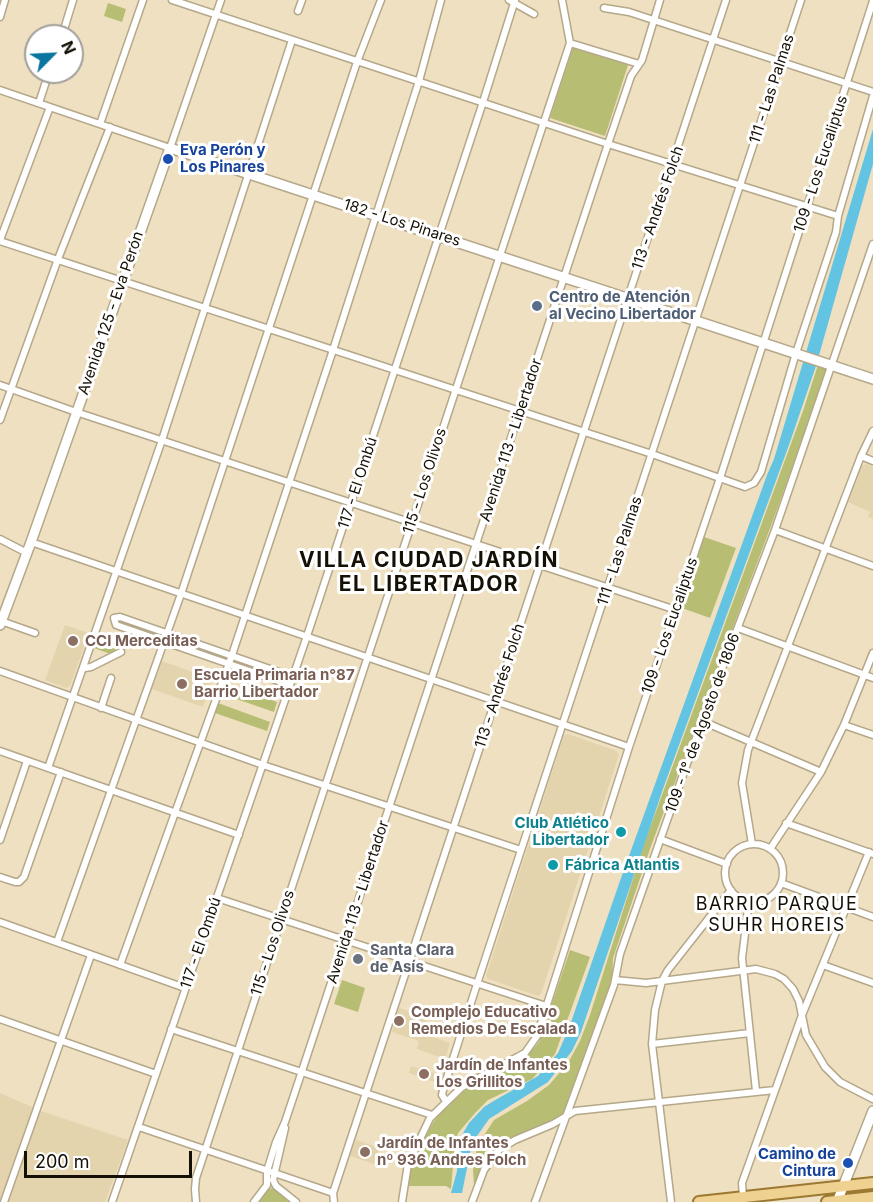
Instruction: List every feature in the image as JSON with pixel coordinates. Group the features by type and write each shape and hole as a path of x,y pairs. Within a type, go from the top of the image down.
{"main road":[{"path":"699,1202 873,1183"},
{"path":"834,1202 873,1197"}],"street":[{"path":"0,17 5,0"},
{"path":"66,24 73,0"},
{"path":"100,124 143,0"},
{"path":"172,0 608,144 838,216"},
{"name":"Avenida 125 - Eva Perón","path":"1,623 4,603 31,542 220,0"},
{"path":"298,11 302,0"},
{"path":"57,942 168,633 357,62 381,0"},
{"path":"120,965 232,655 376,216 419,81 441,0"},
{"name":"115 - Los Olivos","path":"196,1202 195,1184 570,43 562,0"},
{"name":"Avenida 113 - Libertador","path":"254,1202 267,1185 283,1140 285,1122 345,939 608,144 631,76 639,64 660,0"},
{"name":"113 - Andrés Folch","path":"334,1202 333,1192 726,0"},
{"name":"111 - Las Palmas","path":"446,1101 442,1095 443,1090 477,984 801,0"},
{"path":"513,1 534,14"},
{"name":"117 - El Ombú","path":"112,1202 352,503 483,102 513,1"},
{"name":"109 - Los Eucaliptus","path":"402,1202 408,1164 432,1115 472,1081 520,1056 529,1049 537,1036 629,747 764,343 873,1"},
{"path":"50,107 0,241 652,454 745,487 754,483 761,472 800,354 873,94 847,83 629,12 604,8"},
{"path":"48,768 118,572 292,40"},
{"path":"570,43 639,64"},
{"path":"39,103 45,84"},
{"name":"182 - Los Pinares","path":"0,90 873,379"},
{"path":"0,420 58,259 110,127"},
{"name":"109 - 1° de Agosto de 1806","path":"535,1202 615,980 620,954 702,721 775,530 873,244"},
{"path":"0,385 676,610"},
{"path":"752,844 742,783 743,766 825,548 873,431"},
{"path":"861,456 873,461"},
{"path":"775,530 873,566"},
{"path":"0,539 27,553"},
{"path":"31,542 629,747"},
{"path":"290,685 116,625 114,618 120,617 292,677"},
{"path":"1,623 35,633"},
{"path":"738,628 873,678"},
{"path":"85,668 121,652"},
{"path":"770,849 821,772 844,725 873,653"},
{"path":"0,671 263,765 521,850"},
{"path":"101,708 111,678"},
{"path":"702,721 821,772"},
{"path":"844,725 873,735"},
{"path":"0,751 238,835"},
{"path":"0,840 27,761"},
{"path":"0,877 19,882 24,877 61,772"},
{"path":"743,1197 742,1182 802,1015 871,853 786,823"},
{"path":"660,840 727,864"},
{"path":"752,844 770,849 780,861 781,883 772,896 765,900 749,902 739,897 731,890 726,876 727,864 737,850 752,844"},
{"path":"781,883 873,917"},
{"path":"671,1202 652,1044 652,1022 662,981 668,970 731,890"},
{"path":"217,898 546,1006"},
{"path":"749,902 742,952 756,1091"},
{"path":"0,922 185,988"},
{"path":"4,1202 92,955"},
{"path":"823,965 873,983"},
{"path":"615,980 662,981 743,970 768,971 784,979 793,989 799,1001 809,1042 825,1067 840,1082 873,1099"},
{"path":"0,1019 156,1074"},
{"path":"171,1029 432,1115"},
{"path":"652,1044 750,1033"},
{"path":"472,1202 484,1170 499,1150 575,1111 775,1090"},
{"path":"834,1202 844,1186 873,1112"},
{"path":"138,1127 333,1192"},
{"path":"270,1172 276,1186 296,1202"}],"shaded area":[{"path":"866,464 873,467 873,519 868,517 870,512 848,502 862,466"},
{"path":"65,625 89,633 70,686 66,688 45,680"},
{"name":"Escuela Primaria n°87 Barrio Libertador","path":"162,661 212,679 203,707 152,689"},
{"name":"Fábrica Atlantis","path":"568,734 617,751 619,755 541,994 538,996 488,979 486,976 564,735"},
{"path":"399,1008 428,1017 422,1033 450,1043 445,1059 417,1049 419,1041 392,1032"},
{"name":"Jardín de Infantes Los Grillitos","path":"411,1066 440,1075 437,1083 409,1073"},
{"path":"0,1093 41,1111 128,1140 105,1202 0,1202"},
{"name":"Jardín de Infantes nº 936 Andres Folch","path":"356,1140 380,1148 374,1164 350,1156"}],"green space":[{"path":"108,3 126,9 122,22 104,16"},
{"path":"573,47 628,65 605,136 550,118"},
{"path":"818,365 827,370 651,846 613,958 612,981 565,1111 560,1117 497,1149 485,1163 474,1185 473,1171 477,1146 494,1120 549,1085 568,1063 580,1041 644,844"},
{"path":"704,537 736,548 710,618 679,607"},
{"path":"97,637 117,644 113,655 94,648"},
{"path":"225,684 277,702 274,712 222,694"},
{"path":"218,703 270,722 267,731 215,713"},
{"path":"570,950 590,957 555,1054 532,1079 488,1100 458,1133 455,1142 451,1189 446,1186 408,1186 418,1150 434,1121 444,1109 470,1086 526,1057 539,1042"},
{"path":"342,980 365,988 358,1012 334,1004"},
{"path":"272,1188 290,1202 258,1202 267,1190"}],"water":[{"path":"873,129 873,164 816,366 664,786 581,1032 572,1051 548,1082 489,1119 472,1143 462,1193 451,1193 457,1171 459,1140 469,1123 484,1107 538,1076 558,1053 569,1028 621,878 774,459"}],"place":[{"name":"Eva Perón y Los Pinares","path":"168,159"},
{"name":"Centro de Atención al Vecino Libertador","path":"537,306"},
{"name":"CCI Merceditas","path":"73,641"},
{"name":"Escuela Primaria n°87 Barrio Libertador","path":"182,684"},
{"name":"Club Atlético Libertador","path":"621,832"},
{"name":"Fábrica Atlantis","path":"553,865"},
{"name":"Santa Clara de Asís","path":"358,959"},
{"name":"Complejo Educativo Remedios De Escalada","path":"399,1021"},
{"name":"Jardín de Infantes Los Grillitos","path":"424,1074"},
{"name":"Jardín de Infantes nº 936 Andres Folch","path":"365,1152"},
{"name":"Camino de Cintura","path":"848,1163"}],"district":[{"name":"VILLA CIUDAD JARDÍN EL LIBERTADOR","path":"429,573"},
{"name":"BARRIO PARQUE SUHR HOREIS","path":"777,915"}]}
